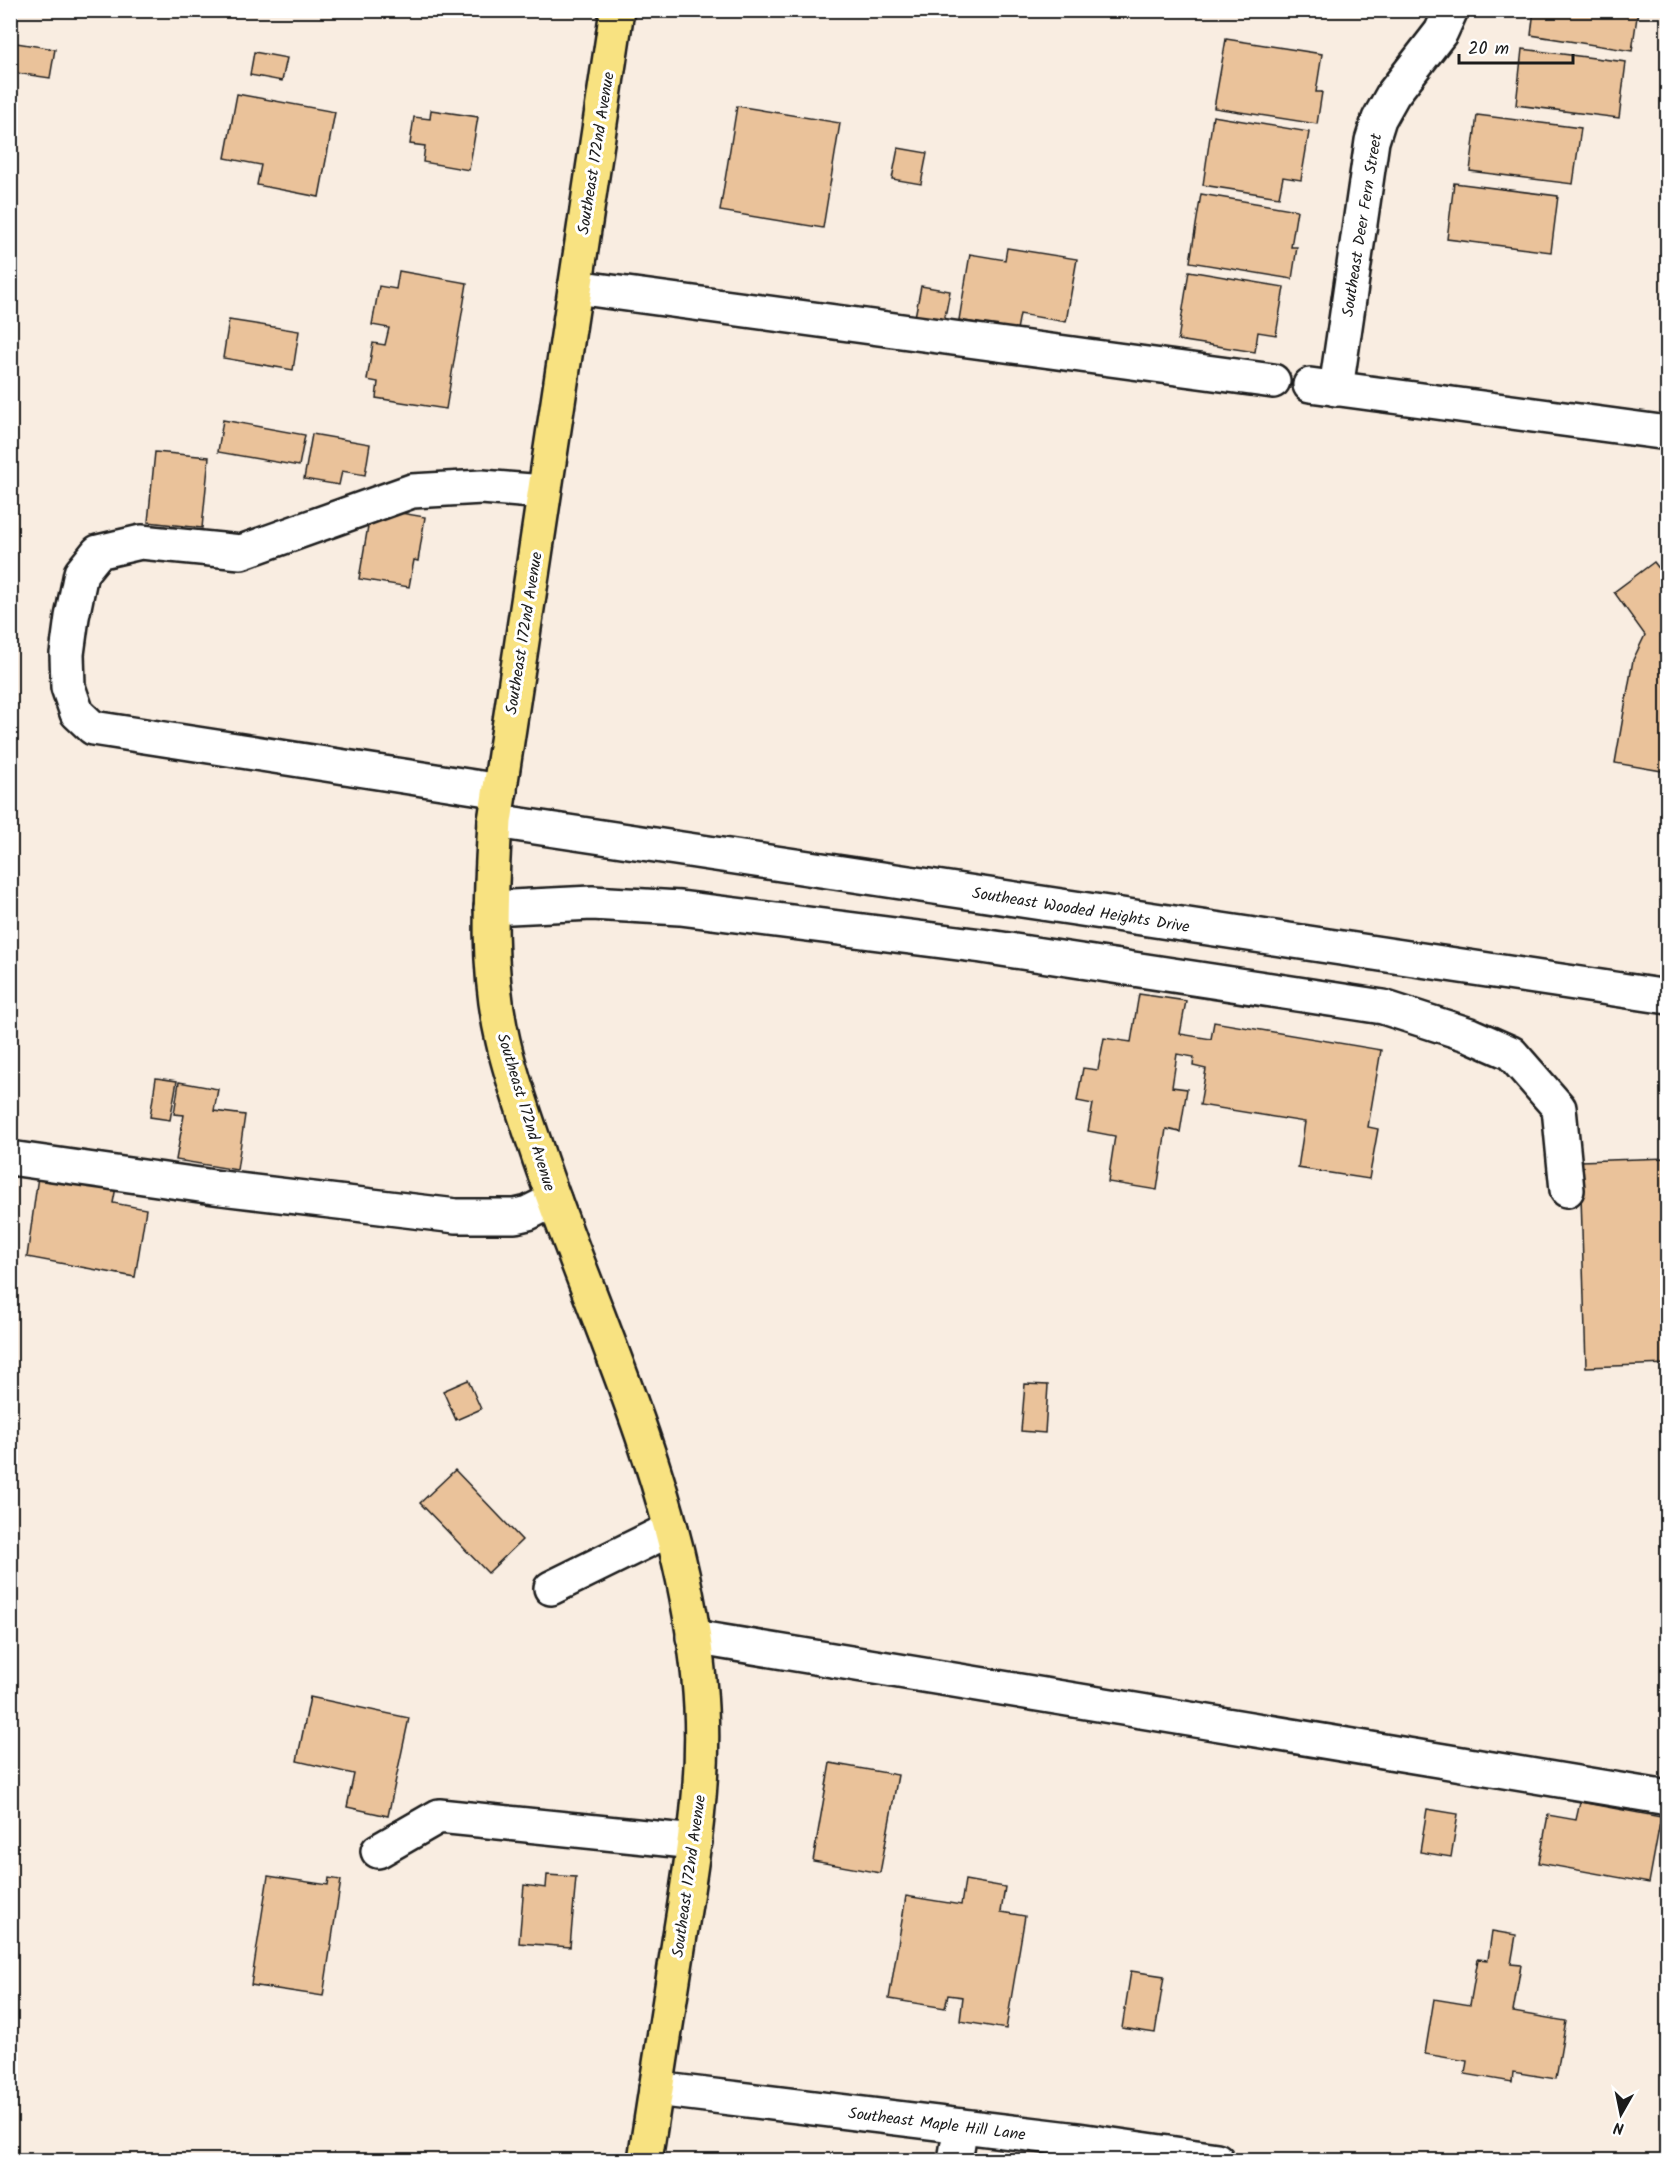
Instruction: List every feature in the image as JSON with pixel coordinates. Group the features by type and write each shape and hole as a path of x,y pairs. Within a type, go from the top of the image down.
{"main road":[{"name":"Southeast 172nd Avenue","path":"617,10 498,806 491,908 493,967 502,1038 518,1095 554,1200 640,1429 671,1529 683,1579 693,1638 701,1709 699,1811 645,2160"}],"street":[{"name":"Southeast Deer Fern Street","path":"1451,10 1442,32 1393,94 1379,119 1372,141 1323,387 1668,433"},
{"path":"575,287 1273,381"},
{"name":"Southeast Wooded Heights Drive","path":"544,492 482,487 412,491 240,552 141,542 98,552 81,573 67,654 68,687 77,713 93,728 498,806 1668,997"},
{"path":"491,908 592,903 680,908 992,948 1383,1007 1470,1035 1511,1053 1558,1108 1567,1190"},
{"path":"10,1158 221,1188 456,1216 515,1216 528,1213 554,1200"},
{"path":"550,1588 671,1529"},
{"path":"693,1638 1668,1798"},
{"path":"378,1851 439,1816 695,1842"},
{"name":"Southeast Maple Hill Lane","path":"656,2089 1078,2140 1217,2160"},
{"path":"955,2160 961,2126"}],"building":[{"path":"1534,10 1638,10 1632,51 1531,35"},
{"path":"1226,39 1322,54 1316,92 1322,92 1317,124 1214,108"},
{"path":"10,42 55,49 50,78 10,72"},
{"path":"1522,49 1626,62 1619,118 1516,105"},
{"path":"254,52 287,58 282,81 250,75"},
{"path":"237,94 335,112 319,197 257,185 261,165 225,158"},
{"path":"737,106 840,123 823,228 720,211"},
{"path":"431,110 478,117 469,170 423,162 425,146 410,144 414,117 430,119"},
{"path":"1477,115 1581,128 1573,184 1470,171"},
{"path":"1213,116 1309,132 1301,180 1283,177 1279,197 1203,185"},
{"path":"898,148 927,153 921,184 892,179"},
{"path":"1454,183 1558,196 1551,252 1447,239"},
{"path":"1201,194 1297,210 1291,247 1297,247 1292,279 1190,262"},
{"path":"1007,248 1077,259 1066,322 1020,314 1017,330 959,320 970,254 1005,260"},
{"path":"399,271 467,283 446,409 376,398 378,382 367,380 373,343 385,345 389,328 372,325 379,286 396,289"},
{"path":"1189,271 1284,287 1276,335 1258,332 1255,352 1178,340"},
{"path":"921,286 950,291 944,322 915,317"},
{"path":"229,320 299,331 293,370 223,358"},
{"path":"223,420 305,435 299,466 218,452"},
{"path":"312,434 370,444 365,475 342,471 339,485 304,479"},
{"path":"155,452 209,457 202,528 148,522"},
{"path":"371,508 425,517 418,561 414,560 409,587 359,579"},
{"path":"1654,562 1668,580 1668,772 1615,763 1633,660 1645,635 1614,592"},
{"path":"1139,994 1186,1001 1180,1034 1211,1039 1214,1022 1381,1050 1368,1127 1378,1129 1369,1179 1298,1168 1305,1122 1200,1105 1206,1069 1193,1066 1194,1057 1177,1054 1172,1087 1187,1089 1180,1132 1166,1129 1157,1190 1108,1182 1115,1136 1088,1131 1093,1104 1077,1101 1083,1068 1098,1070 1104,1038 1131,1042"},
{"path":"156,1078 177,1081 170,1120 150,1117"},
{"path":"179,1082 218,1089 214,1111 245,1115 237,1170 176,1160 184,1115 174,1114"},
{"path":"1668,1158 1668,1364 1586,1367 1580,1161"},
{"path":"39,1169 117,1182 113,1203 146,1209 135,1277 27,1257"},
{"path":"10,1267 15,1267 10,1288"},
{"path":"468,1380 481,1409 456,1420 443,1391"},
{"path":"1025,1384 1048,1385 1045,1433 1021,1431"},
{"path":"455,1470 522,1540 488,1573 420,1503"},
{"path":"310,1697 409,1718 388,1816 347,1807 354,1774 297,1761"},
{"path":"830,1763 898,1775 880,1873 813,1861"},
{"path":"1580,1802 1661,1817 1649,1883 1539,1863 1548,1815 1576,1820"},
{"path":"1427,1809 1458,1814 1451,1857 1420,1852"},
{"path":"547,1875 576,1877 570,1947 519,1943 524,1885 546,1888"},
{"path":"268,1876 328,1885 329,1878 341,1880 323,1996 251,1985"},
{"path":"965,1880 1005,1887 1001,1912 1025,1916 1006,2029 960,2021 963,1997 948,1995 945,2008 889,1999 906,1896 961,1905"},
{"path":"1492,1931 1516,1935 1511,1964 1521,1965 1513,2012 1566,2021 1556,2079 1513,2072 1512,2082 1465,2074 1467,2061 1425,2054 1434,1999 1470,2005 1478,1959 1488,1960"},
{"path":"1131,1971 1164,1976 1155,2033 1122,2028"}]}
